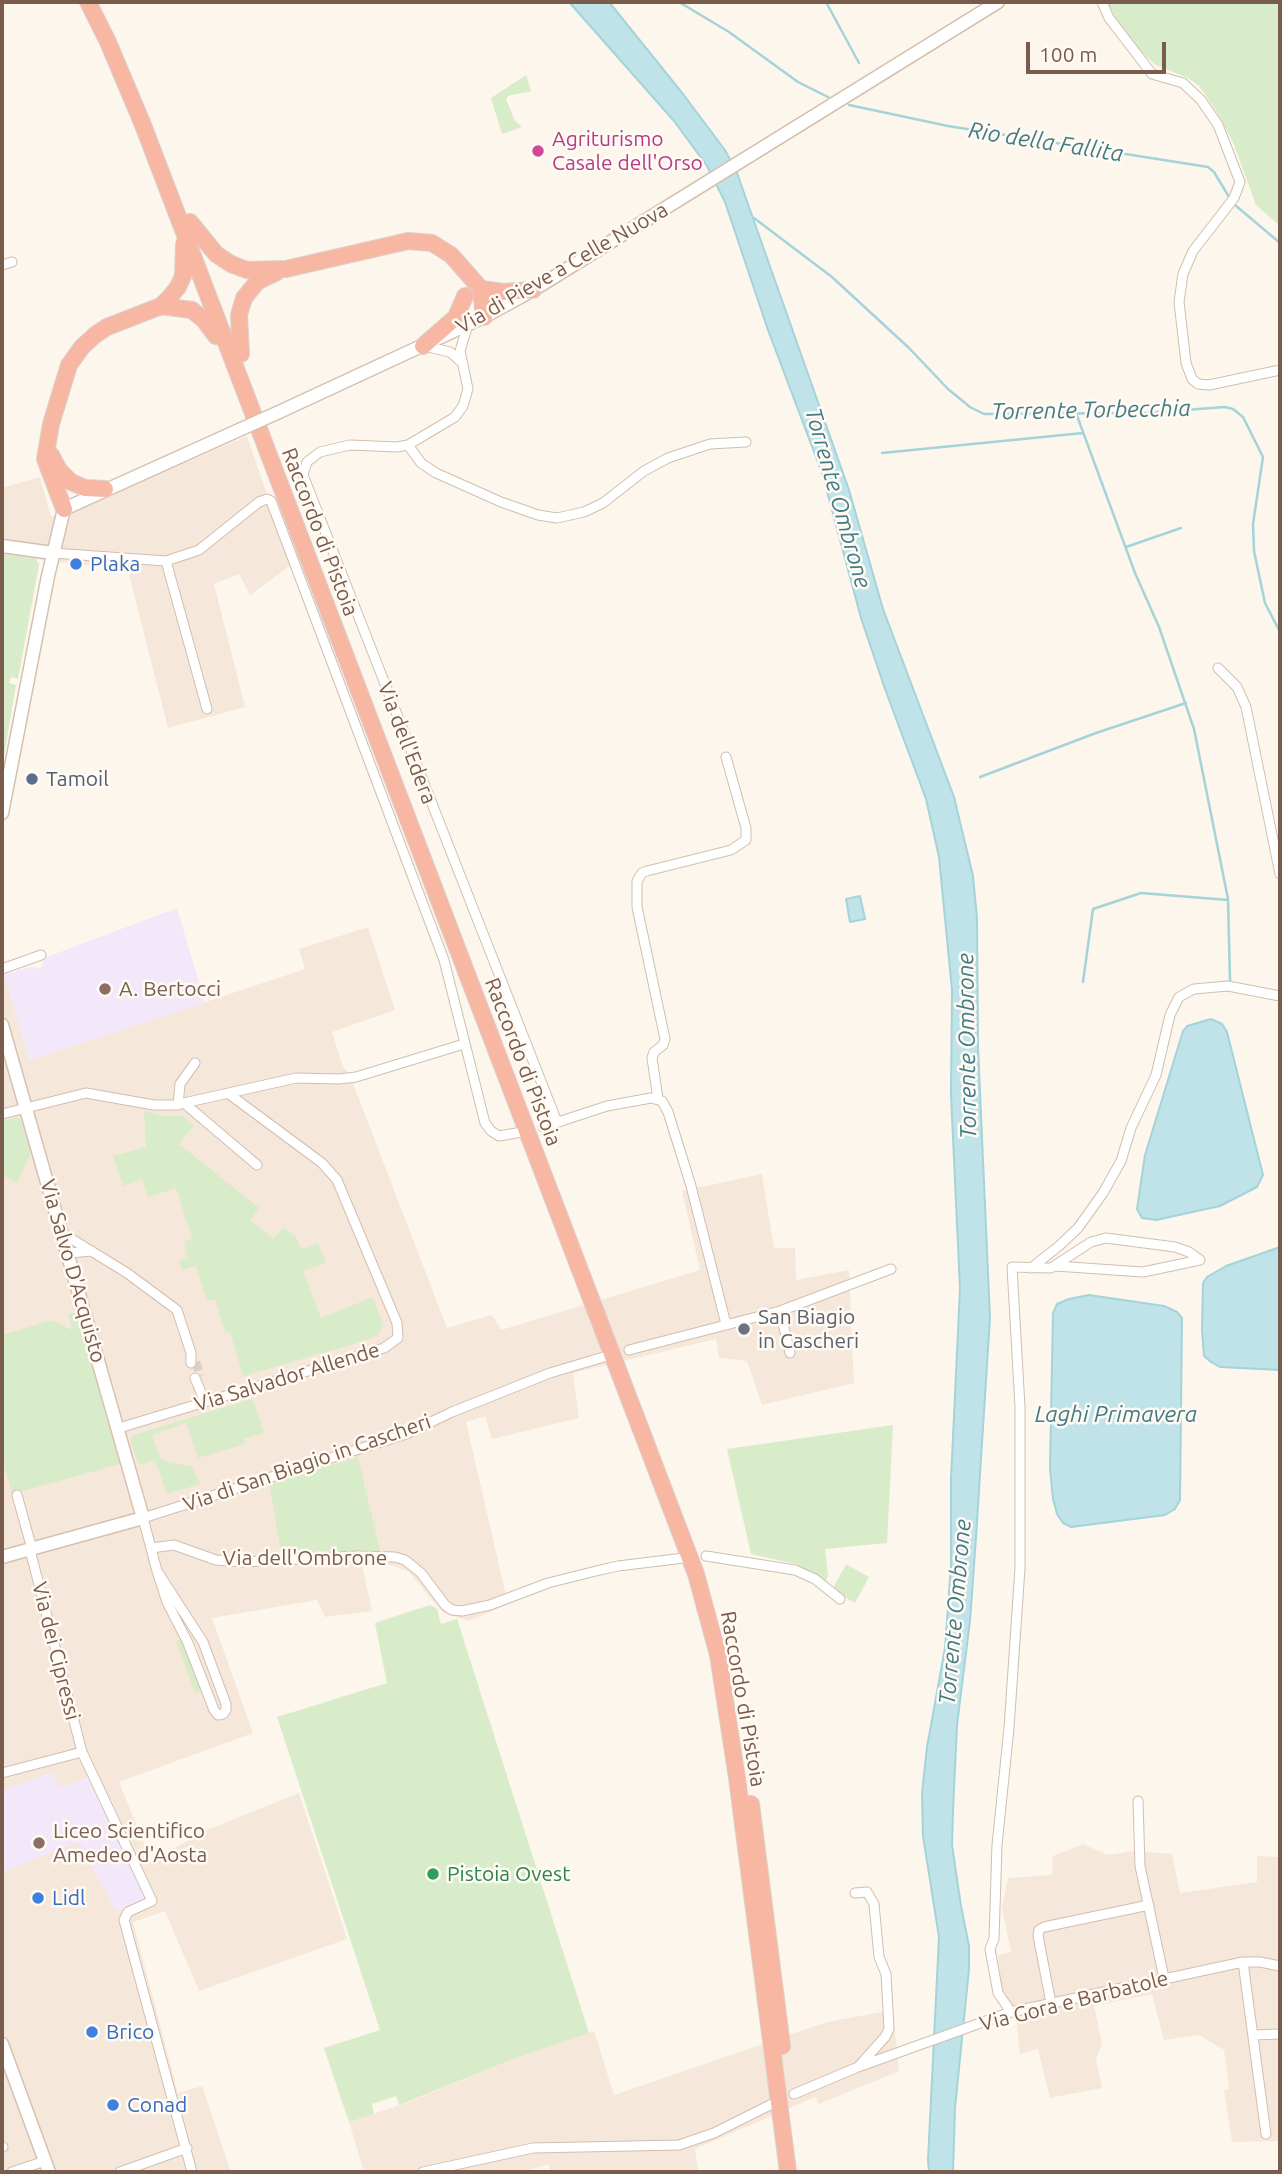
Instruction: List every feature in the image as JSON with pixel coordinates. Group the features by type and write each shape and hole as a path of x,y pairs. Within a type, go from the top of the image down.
{"highway":[{"name":"Raccordo di Pistoia","path":"88,2 108,42 187,226"},
{"name":"Raccordo di Pistoia","path":"99,2 129,63 187,226 696,1574 718,1655 737,1778 788,2172"},
{"path":"187,226 231,264 247,270 286,269 416,241 439,246 456,260 481,289 484,317"},
{"path":"68,507 46,465 47,442 63,379 75,355 88,340 107,327 161,306 175,292 183,276 187,226"},
{"path":"456,260 465,296 471,306 484,317"},
{"path":"237,358 239,315 244,298 258,281 286,269"},
{"path":"481,289 503,292 533,290"},
{"path":"423,346 456,317 465,296"},
{"path":"161,306 184,308 201,316 237,358"},
{"name":"Raccordo di Pistoia","path":"237,358 706,1573 728,1655 747,1776 798,2172"},
{"path":"47,442 55,464 71,482 85,488 105,489"},
{"path":"68,507 73,493 71,482"},
{"path":"779,2172 778,2147 782,2131"}],"main road":[{"name":"Via di Pieve a Celle Nuova","path":"68,507 484,317 687,196 998,2"},
{"path":"2,813 53,553 68,507"},
{"path":"2,547 53,553"},
{"name":"Via Salvo D'Acquisto","path":"2,1025 143,1518"},
{"name":"Via di San Biagio in Cascheri","path":"2,1558 143,1518"},
{"path":"2,2044 47,2167"}],"street":[{"path":"1102,2 1109,18 1152,74 1183,82 1201,100 1217,124 1240,182 1234,198 1194,251 1183,274 1179,303 1186,363 1192,379 1198,384 1209,385 1280,370"},
{"path":"2,265 12,262"},
{"path":"468,324 460,347 460,361 468,389 467,398 459,412 444,425 408,445 421,463 436,473 501,502 538,515 557,518 584,512 603,503 644,471 668,458 710,444 746,442"},
{"path":"423,346 450,352 460,361"},
{"name":"Via dell'Edera","path":"408,445 350,445 326,450 307,462 303,468 304,478 557,1122"},
{"name":"Via dell'Edera","path":"166,561 200,550 255,505 267,499 274,506 444,960 464,1044"},
{"path":"53,553 166,561 207,709"},
{"path":"1218,668 1237,687 1246,707 1280,874"},
{"path":"658,1099 652,1058 665,1039 638,907 637,881 639,876 647,871 731,850 746,840 746,828 726,757"},
{"path":"2,969 41,955"},
{"path":"1031,1268 1078,1228 1103,1193 1121,1161 1131,1128 1156,1075 1170,1015 1179,997 1194,989 1228,985 1280,996"},
{"path":"2,1114 86,1093 154,1105 181,1104 296,1078 349,1078 464,1044 487,1127 499,1136 522,1132"},
{"path":"195,1063 180,1084 181,1104 257,1165"},
{"name":"Via Salvador Allende","path":"119,1428 203,1398 384,1348 396,1341 399,1334 337,1180 322,1163 229,1094"},
{"path":"543,1127 607,1106 646,1099 658,1099 664,1103 685,1165 726,1324"},
{"path":"62,1233 175,1307 180,1315 193,1360"},
{"path":"1008,2012 998,1993 990,1949 994,1939 997,1845 1020,1569 1020,1407 1012,1266 1048,1269 1091,1242 1106,1238 1175,1247 1200,1260 1143,1272 1055,1266"},
{"path":"68,1254 92,1251"},
{"path":"629,1350 780,1311 891,1269"},
{"path":"780,1311 790,1353"},
{"name":"Via di San Biagio in Cascheri","path":"143,1518 410,1433 452,1412 550,1373 607,1356"},
{"path":"198,1377 203,1398"},
{"name":"Via dei Cipressi","path":"17,1495 82,1752 152,1901 128,1912 124,1918 187,2148"},
{"path":"143,1518 157,1571 169,1606 187,1639 214,1710 222,1715 226,1707 201,1638 157,1571"},
{"name":"Via dell'Ombrone","path":"151,1548 174,1545 216,1560 234,1562 395,1557 405,1560 421,1573 445,1605 452,1610 462,1611 585,1573 684,1558"},
{"path":"706,1556 796,1570 815,1579 840,1600"},
{"path":"196,1663 209,1658"},
{"path":"2,1773 82,1752"},
{"path":"1138,1801 1139,1856 1164,1979"},
{"path":"855,1893 867,1892 873,1902 879,1957 886,1974 890,2029 858,2067"},
{"path":"1051,2003 1038,1936 1040,1929 1149,1905"},
{"path":"1243,1962 1266,2134"},
{"name":"Via Gora e Barbatole","path":"794,2094 858,2067 1008,2012 1243,1962 1280,1966"},
{"path":"1253,2035 1280,2034"},
{"path":"423,2172 533,2148 679,2144 714,2133 772,2104"},
{"path":"120,2172 187,2148 192,2172"},
{"path":"12,2172 47,2167"}],"shaded area":[{"path":"247,436 291,565 250,595 239,574 214,584 245,707 168,728 128,570 2,555 2,488 40,477 51,517 77,509"},
{"name":"A. Bertocci","path":"177,908 205,1003 29,1060 4,975 31,967 40,969 44,958"},
{"path":"368,927 395,1010 332,1032 343,1067 349,1073 447,1328 492,1315 501,1330 700,1270 682,1191 762,1174 774,1248 795,1248 796,1280 849,1270 854,1383 762,1405 747,1361 719,1358 716,1339 573,1373 579,1418 492,1439 485,1416 466,1422 508,1604 469,1621 443,1613 409,1572 391,1565 362,1564 372,1611 325,1617 317,1600 212,1618 253,1733 119,1782 151,1861 207,1830 299,1793 347,1939 199,1991 165,1911 133,1922 178,2093 202,2086 231,2172 2,2172 2,966 30,1060 305,969 299,949"},
{"name":"Liceo Scientifico Amedeo d'Aosta","path":"52,1772 61,1788 89,1776 144,1894 144,1900 116,1912 79,1842 2,1872 2,1786 5,1789"},
{"path":"1083,1844 1108,1855 1133,1851 1172,1854 1180,1893 1257,1882 1257,1856 1280,1857 1280,2141 1232,2142 1224,2090 1229,2089 1224,2050 1199,2035 1164,2040 1152,1994 1094,2006 1102,2044 1096,2059 1102,2088 1050,2098 1038,2049 1020,2054 1016,2017 1001,1990 998,1955 1011,1952 1002,1908 1008,1878 1052,1875 1053,1856"},
{"path":"882,2012 893,2014 899,2071 819,2104 815,2097 695,2149 698,2172 550,2172 549,2164 522,2172 364,2172 349,2122 594,2031 614,2095 827,2022"}],"green space":[{"path":"1107,2 1280,2 1280,226 1256,205 1233,142 1199,86 1188,78 1156,65 1142,53"},
{"path":"526,75 531,91 508,96 506,99 515,121 522,127 502,134 491,98"},
{"path":"2,555 35,557 39,565 18,679 11,677 9,683 16,685 2,767"},
{"path":"144,1111 164,1116 182,1116 194,1125 179,1144 259,1208 250,1220 274,1239 283,1227 296,1237 301,1249 318,1243 326,1263 303,1271 321,1318 373,1297 383,1324 378,1335 243,1376 230,1332 225,1332 215,1299 207,1301 196,1266 182,1270 179,1261 187,1258 184,1242 192,1238 176,1188 148,1197 142,1179 123,1186 113,1156 146,1147"},
{"path":"16,1117 21,1120 31,1152 17,1183 2,1175 2,1121"},
{"path":"76,1312 120,1464 12,1494 2,1457 2,1335 52,1320 72,1330 68,1314"},
{"path":"251,1399 264,1433 244,1439 245,1444 198,1458 186,1423 152,1435 160,1458 169,1463 192,1466 200,1484 167,1494 155,1460 139,1465 130,1439 134,1435"},
{"path":"893,1425 887,1543 825,1549 828,1575 826,1581 796,1564 751,1554 727,1449"},
{"path":"358,1457 380,1551 282,1556 269,1484"},
{"path":"846,1564 869,1577 855,1603 832,1590"},
{"name":"Pistoia Ovest","path":"430,1605 437,1609 441,1624 457,1619 589,2033 516,2058 399,2105 396,2096 372,2104 374,2114 349,2122 324,2048 380,2030 277,1717 387,1683 375,1623"},
{"path":"176,1641 183,1641 202,1691 195,1693"}],"water":[{"name":"Torrente Ombrone","path":"569,2 609,2 725,150 737,173 849,490 883,609 954,797 973,876 977,918 978,1047 990,1318 970,1621 957,1725 953,1811 952,1845 969,1946 969,1969 955,2108 953,2172 929,2172 928,2160 939,1937 923,1836 922,1793 927,1747 945,1648 951,1565 951,1479 960,1289 951,1095 952,990 939,857 926,799 861,618 822,473 768,330 725,202 707,166 674,121"},
{"path":"860,896 865,919 850,922 846,899"},
{"path":"1211,1019 1222,1024 1227,1032 1263,1175 1257,1187 1220,1206 1156,1220 1142,1218 1137,1209 1145,1155 1183,1031 1187,1026"},
{"name":"Laghi Primavera","path":"1280,1247 1280,1370 1220,1367 1204,1356 1203,1283 1207,1277 1226,1266"},
{"name":"Laghi Primavera","path":"1089,1295 1164,1306 1177,1312 1182,1318 1180,1500 1175,1509 1165,1515 1071,1527 1063,1523 1057,1514 1050,1469 1053,1313 1057,1304"}],"waterway":[{"name":"Rio della Fallita","path":"679,2 729,32 798,82 828,97"},
{"path":"826,2 859,63"},
{"name":"Rio della Fallita","path":"849,105 948,126 1208,167 1229,197"},
{"name":"Rio della Fallita","path":"1235,205 1280,243"},
{"name":"Torrente Torbecchia","path":"754,218 832,277 909,348 948,389 970,407 984,414 1145,413 1225,407 1233,409 1243,417 1263,457 1253,524 1254,551 1265,603 1280,632"},
{"path":"1076,413 1135,573 1159,627 1194,729 1228,899 1230,981"},
{"path":"882,453 1083,433"},
{"path":"1126,547 1181,528"},
{"path":"980,777 1096,733 1186,703"},
{"path":"1083,982 1093,909 1141,893 1228,900"}],"tunnel":[{"path":"196,1362 200,1376"}],"place":[{"name":"Agriturismo Casale dell'Orso","path":"538,151"},
{"name":"Plaka","path":"76,564"},
{"name":"Tamoil","path":"32,779"},
{"name":"A. Bertocci","path":"105,989"},
{"name":"San Biagio in Cascheri","path":"744,1329"},
{"name":"Liceo Scientifico Amedeo d'Aosta","path":"39,1843"},
{"name":"Pistoia Ovest","path":"433,1874"},
{"name":"Lidl","path":"38,1898"},
{"name":"Brico","path":"92,2032"},
{"name":"Conad","path":"113,2105"}]}
